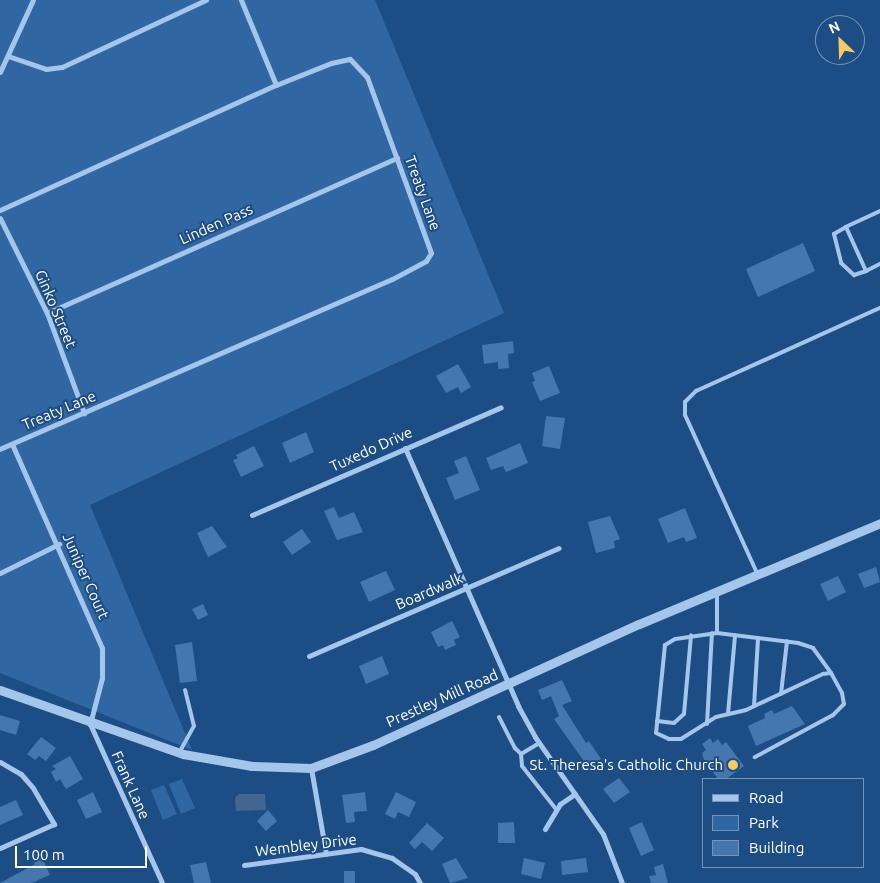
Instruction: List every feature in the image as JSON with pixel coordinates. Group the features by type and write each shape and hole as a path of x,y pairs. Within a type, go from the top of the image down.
{"street":[{"path":"0,72 34,0"},
{"path":"8,56 46,69 62,67 206,0"},
{"path":"241,0 276,85"},
{"name":"Treaty Lane","path":"0,210 276,85 331,63 350,60 367,77 431,253 426,261 392,279 0,449"},
{"name":"Linden Pass","path":"46,313 397,158"},
{"name":"Ginko Street","path":"0,218 46,313 84,413"},
{"name":"Tuxedo Drive","path":"252,515 501,406"},
{"name":"Juniper Court","path":"12,444 59,544 102,648 102,678 90,724"},
{"path":"405,448 507,683 539,743 603,834 622,883"},
{"name":"Prestley Mill Road","path":"0,690 90,724 179,753 252,766 311,768 373,745 507,683 880,523"},
{"path":"0,573 59,544"},
{"name":"Boardwalk","path":"309,656 559,548"},
{"name":"Frank Lane","path":"90,724 162,883"},
{"path":"0,762 21,774 33,788 54,824 0,848"},
{"path":"311,768 326,854"},
{"path":"545,829 556,809 575,794"},
{"name":"Wembley Drive","path":"244,865 361,849 392,858 416,874 420,883"}],"lane":[{"path":"880,211 846,226 834,234 841,263 854,275 880,264"},
{"path":"846,226 866,271"},
{"path":"758,575 685,415 685,402 696,391 880,308"},
{"path":"707,724 717,592"},
{"path":"755,757 833,715 844,704 831,673 813,648 787,642 715,633 691,635 675,639 665,646 656,734 669,739 682,738 728,714 754,706 831,673"},
{"path":"657,722 674,723 684,714 691,635"},
{"path":"728,714 734,635"},
{"path":"754,706 758,638"},
{"path":"781,694 787,642"},
{"path":"179,753 194,726 185,690"},
{"path":"499,717 515,748 521,754 522,766 556,809"},
{"path":"521,754 539,743"}],"green space":[{"path":"0,0 375,0 504,313 90,505 192,750 0,673"},
{"path":"182,779 195,808 181,814 169,784"},
{"path":"164,785 177,814 163,820 151,790"}],"shaded area":[{"path":"239,794 265,794 266,810 236,811 235,798"}],"building":[{"path":"803,243 815,271 758,297 746,269"},
{"path":"513,341 514,353 508,354 509,368 498,369 498,362 484,364 482,345"},
{"path":"458,364 471,387 461,393 458,387 446,393 436,376"},
{"path":"549,366 560,393 540,401 532,382 535,381 532,373"},
{"path":"546,416 565,418 560,449 542,446"},
{"path":"306,432 314,452 290,463 282,443"},
{"path":"520,443 528,463 506,472 503,466 491,470 486,458"},
{"path":"254,446 264,466 241,477 233,460 238,458 236,455"},
{"path":"466,456 480,490 455,500 446,478 459,473 454,461"},
{"path":"334,507 339,518 354,512 363,532 337,540 324,511"},
{"path":"685,508 697,538 686,542 684,537 668,543 658,519"},
{"path":"610,516 620,539 614,541 615,548 596,553 588,522"},
{"path":"212,526 227,547 208,557 197,533"},
{"path":"302,529 311,542 292,555 283,542"},
{"path":"876,567 880,582 864,588 858,574"},
{"path":"386,571 395,590 369,602 360,582"},
{"path":"838,576 846,592 828,601 820,584"},
{"path":"203,604 208,615 198,620 192,609"},
{"path":"452,621 460,637 454,640 456,645 445,650 443,645 438,647 431,632"},
{"path":"192,642 197,681 180,683 175,645"},
{"path":"382,656 389,674 366,684 359,666"},
{"path":"562,680 572,701 562,705 586,743 589,741 601,759 588,767 554,719 559,716 551,696 542,700 538,690"},
{"path":"792,706 805,724 756,746 748,726 765,718 764,714 772,710 774,714"},
{"path":"0,715 20,721 16,735 0,730"},
{"path":"41,737 56,748 46,761 39,756 35,760 27,754"},
{"path":"710,738 713,743 718,739 722,745 726,742 744,766 727,778 717,778 704,760 702,753 706,750 702,744"},
{"path":"70,756 83,779 66,789 60,779 56,782 51,772 56,769 52,766"},
{"path":"619,778 630,792 614,803 603,789"},
{"path":"93,792 102,812 86,819 77,800"},
{"path":"365,792 367,811 354,812 355,822 346,823 342,795"},
{"path":"396,792 416,802 409,817 398,812 395,819 385,814"},
{"path":"16,800 23,815 0,825 0,807"},
{"path":"268,810 277,821 266,831 257,821"},
{"path":"514,822 515,843 498,843 498,823"},
{"path":"642,822 654,850 641,856 629,828"},
{"path":"427,823 444,838 432,851 422,842 415,849 409,843"},
{"path":"40,853 50,875 31,883 0,883 35,864 31,857"},
{"path":"456,858 468,878 450,883 442,864"},
{"path":"524,858 545,863 541,879 521,874"},
{"path":"586,858 588,872 562,875 561,861"},
{"path":"206,862 211,883 194,883 190,865"},
{"path":"663,864 668,883 651,883 649,876 656,875 654,867"},
{"path":"344,871 355,871 355,883 344,883"}],"place":[{"name":"St. Theresa's Catholic Church","path":"733,765"}]}
